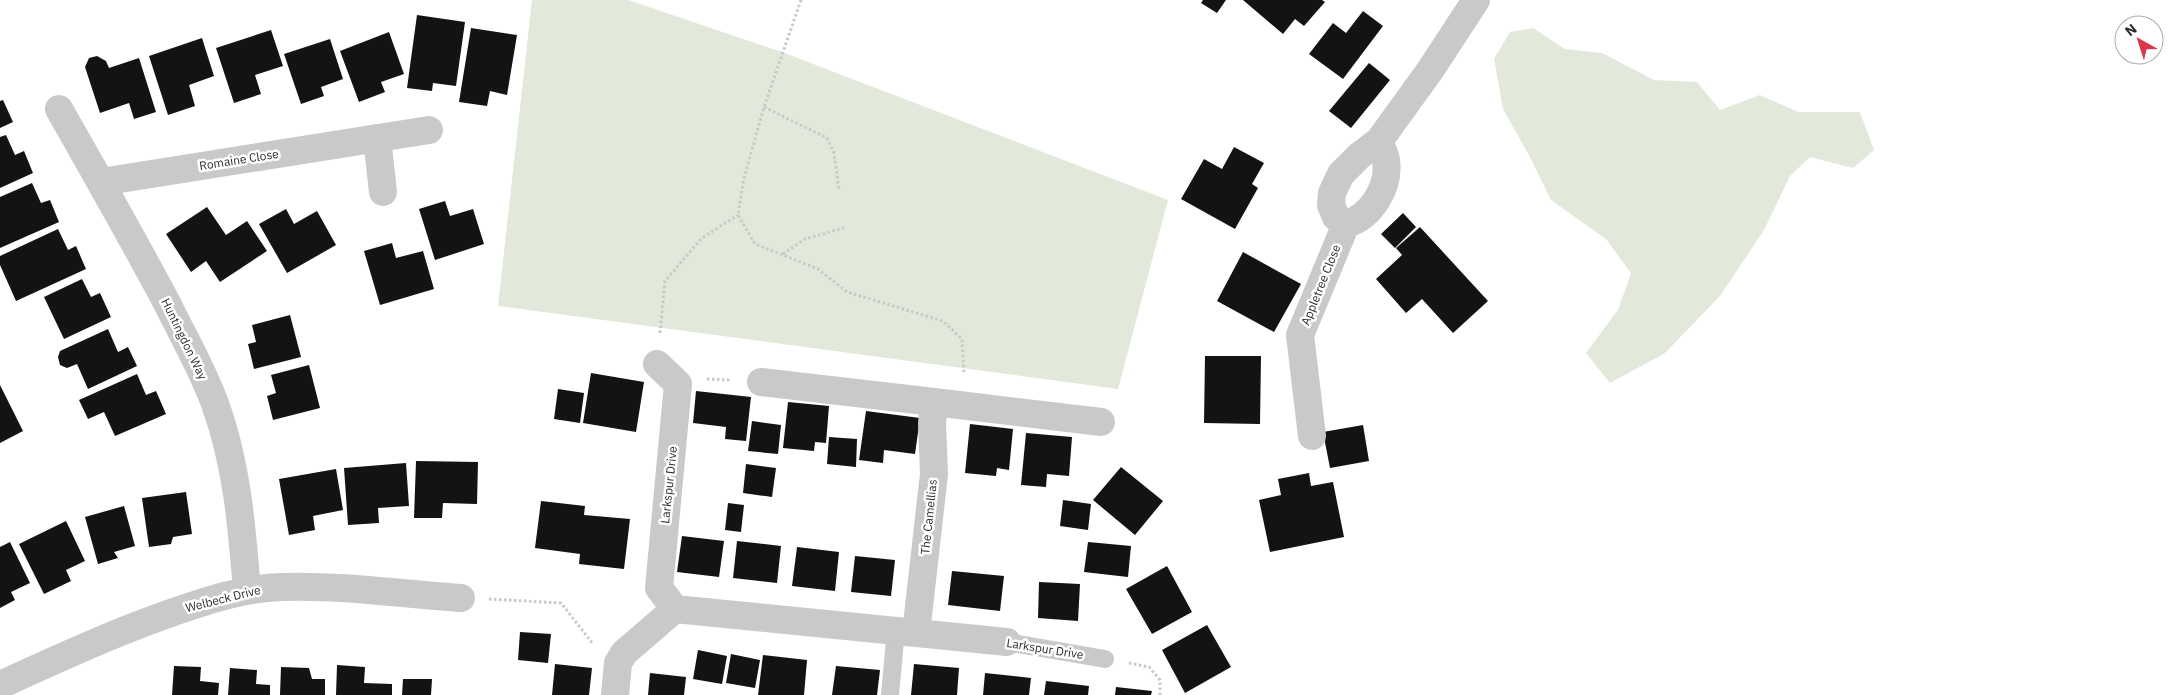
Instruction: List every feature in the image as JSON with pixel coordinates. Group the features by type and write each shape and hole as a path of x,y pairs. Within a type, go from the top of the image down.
{"street":[{"path":"1380,141 1386,161 1381,190 1372,208 1355,222 1346,224 1336,217 1331,205 1332,193 1341,174 1359,156 1380,141 1431,69 1476,0"},
{"name":"Huntingdon Way","path":"59,109 139,249 196,359 215,404 228,449 240,506 247,591"},
{"name":"Romaine Close","path":"101,182 429,130"},
{"path":"377,138 383,192"},
{"name":"Appletree Close","path":"1312,436 1300,335 1346,224"},
{"path":"657,364 678,384"},
{"path":"761,382 963,404 1101,422"},
{"name":"Larkspur Drive","path":"678,384 658,588 675,609 1007,642"},
{"name":"The Camellias","path":"906,632 934,474 932,423 934,402"},
{"name":"Welbeck Drive","path":"0,686 76,650 150,620 198,603 247,591 282,587 324,587 461,598"},
{"path":"615,695 618,663 624,653 675,609"}],"lane":[{"path":"890,695 906,632"},
{"name":"Larkspur Drive","path":"1007,642 1106,658"}],"path":[{"path":"801,0 764,107 744,178 738,215 756,244 818,269 847,292 943,321 962,339 965,368 963,404"},
{"path":"764,107 827,138 834,153 839,190"},
{"path":"657,364 665,281 702,238 738,215"},
{"path":"782,255 805,238 844,228"},
{"path":"678,384 694,378 761,382"},
{"path":"461,598 561,603 597,649 624,653"},
{"path":"1106,658 1149,667 1160,680 1160,695"}],"green space":[{"path":"532,0 628,0 782,52 1168,200 1118,389 498,306"},
{"path":"1533,28 1565,49 1602,53 1654,80 1697,82 1720,110 1760,95 1798,112 1860,112 1874,150 1853,168 1810,157 1790,176 1764,230 1720,296 1665,353 1610,383 1586,353 1618,310 1631,273 1606,239 1551,200 1503,109 1494,59 1510,32"}],"building":[{"path":"1203,0 1226,0 1217,13 1201,3"},
{"path":"1243,0 1322,0 1325,2 1304,26 1295,19 1283,34"},
{"path":"1363,11 1383,26 1343,79 1309,54 1333,23 1346,33"},
{"path":"417,15 465,22 456,86 433,83 432,91 407,88"},
{"path":"471,28 517,35 507,95 490,91 487,106 459,102"},
{"path":"271,30 283,66 255,75 261,94 234,103 216,48"},
{"path":"389,32 404,74 381,82 385,92 359,102 340,51"},
{"path":"202,38 214,76 189,85 195,106 168,115 149,56"},
{"path":"330,39 343,79 321,87 324,96 301,104 284,54"},
{"path":"97,56 106,61 109,68 139,58 156,112 134,119 129,103 100,113 85,67 89,58"},
{"path":"1369,63 1390,80 1351,128 1329,111"},
{"path":"3,100 13,122 0,128 0,101"},
{"path":"6,135 15,155 24,151 33,173 0,188 0,137"},
{"path":"1234,147 1264,163 1252,184 1258,188 1235,229 1181,199 1204,159 1222,169"},
{"path":"32,183 41,203 50,200 59,222 0,248 0,197"},
{"path":"445,201 450,216 473,209 484,244 435,260 419,209"},
{"path":"207,207 226,235 247,221 267,251 220,282 206,261 191,272 166,234"},
{"path":"286,209 294,224 317,211 336,245 287,273 259,224"},
{"path":"1403,213 1416,227 1395,248 1381,234"},
{"path":"1420,227 1488,301 1453,333 1422,299 1406,313 1376,279 1402,255 1396,248"},
{"path":"58,229 68,250 76,246 86,269 16,301 0,265 0,256"},
{"path":"392,243 396,258 423,251 434,289 380,305 364,251"},
{"path":"1243,252 1301,284 1274,332 1217,301"},
{"path":"82,279 91,297 100,293 111,317 64,339 44,297"},
{"path":"290,315 301,357 254,369 248,344 256,342 252,325"},
{"path":"108,329 118,352 128,347 137,366 88,389 77,364 67,368 60,365 58,357 60,351"},
{"path":"1205,356 1261,356 1260,424 1204,423"},
{"path":"309,365 320,408 273,420 267,396 276,393 271,375"},
{"path":"591,373 644,382 636,432 583,423"},
{"path":"137,374 146,395 156,391 166,414 115,436 104,412 88,419 79,400"},
{"path":"0,385 23,431 0,443"},
{"path":"558,389 584,393 580,423 554,419"},
{"path":"696,391 751,397 746,441 725,439 726,427 693,423"},
{"path":"788,402 829,406 826,443 815,442 814,451 783,448"},
{"path":"866,411 920,418 915,454 884,450 883,463 859,460"},
{"path":"752,421 781,425 778,454 748,451"},
{"path":"970,424 1013,429 1009,470 997,468 996,476 965,473"},
{"path":"1363,425 1369,461 1330,468 1323,432"},
{"path":"1026,433 1072,437 1069,476 1047,474 1046,487 1021,485"},
{"path":"829,437 857,439 856,467 827,464"},
{"path":"416,461 478,462 477,504 443,503 442,518 414,518"},
{"path":"406,463 409,506 378,508 379,523 348,525 344,468"},
{"path":"746,464 776,468 772,497 743,493"},
{"path":"1121,467 1163,501 1135,535 1093,500"},
{"path":"336,469 343,510 313,516 315,530 289,535 279,479"},
{"path":"1309,473 1311,486 1333,482 1344,537 1270,552 1259,500 1281,495 1278,479"},
{"path":"186,492 192,534 173,537 171,544 149,547 142,498"},
{"path":"1063,500 1091,504 1088,530 1060,526"},
{"path":"541,501 585,506 584,515 630,519 624,569 579,564 580,554 535,548"},
{"path":"728,503 744,505 741,532 725,530"},
{"path":"124,506 135,546 114,552 118,558 98,564 85,517"},
{"path":"66,521 85,561 66,570 71,581 44,594 19,544"},
{"path":"682,536 724,541 719,577 677,572"},
{"path":"737,541 781,546 777,583 733,578"},
{"path":"10,542 30,583 11,592 15,600 0,608 0,547"},
{"path":"1088,542 1131,546 1128,577 1084,572"},
{"path":"797,547 839,552 835,591 792,586"},
{"path":"855,556 895,560 891,596 851,592"},
{"path":"1167,566 1192,612 1152,634 1126,589"},
{"path":"952,571 1004,576 1000,611 948,605"},
{"path":"1039,582 1080,584 1078,621 1038,618"},
{"path":"1207,625 1231,667 1185,693 1162,650"},
{"path":"520,632 551,634 548,663 518,660"},
{"path":"698,650 727,656 722,684 693,679"},
{"path":"731,654 760,660 755,688 726,683"},
{"path":"763,655 807,660 804,695 758,695"},
{"path":"555,664 592,668 589,695 552,695"},
{"path":"914,664 959,668 957,695 911,695"},
{"path":"337,665 365,667 364,683 392,684 392,695 336,695"},
{"path":"174,666 201,667 200,681 219,683 218,695 172,695"},
{"path":"836,666 880,670 877,695 832,695"},
{"path":"281,667 309,668 312,679 325,679 325,695 280,695"},
{"path":"230,668 257,670 256,684 270,685 270,695 228,695"},
{"path":"650,673 686,677 684,695 648,695"},
{"path":"985,673 1031,678 1029,695 983,695"},
{"path":"403,679 432,679 431,695 402,695"},
{"path":"1046,681 1089,686 1088,695 1044,695"},
{"path":"1116,687 1152,691 1151,695 1115,695"}]}
